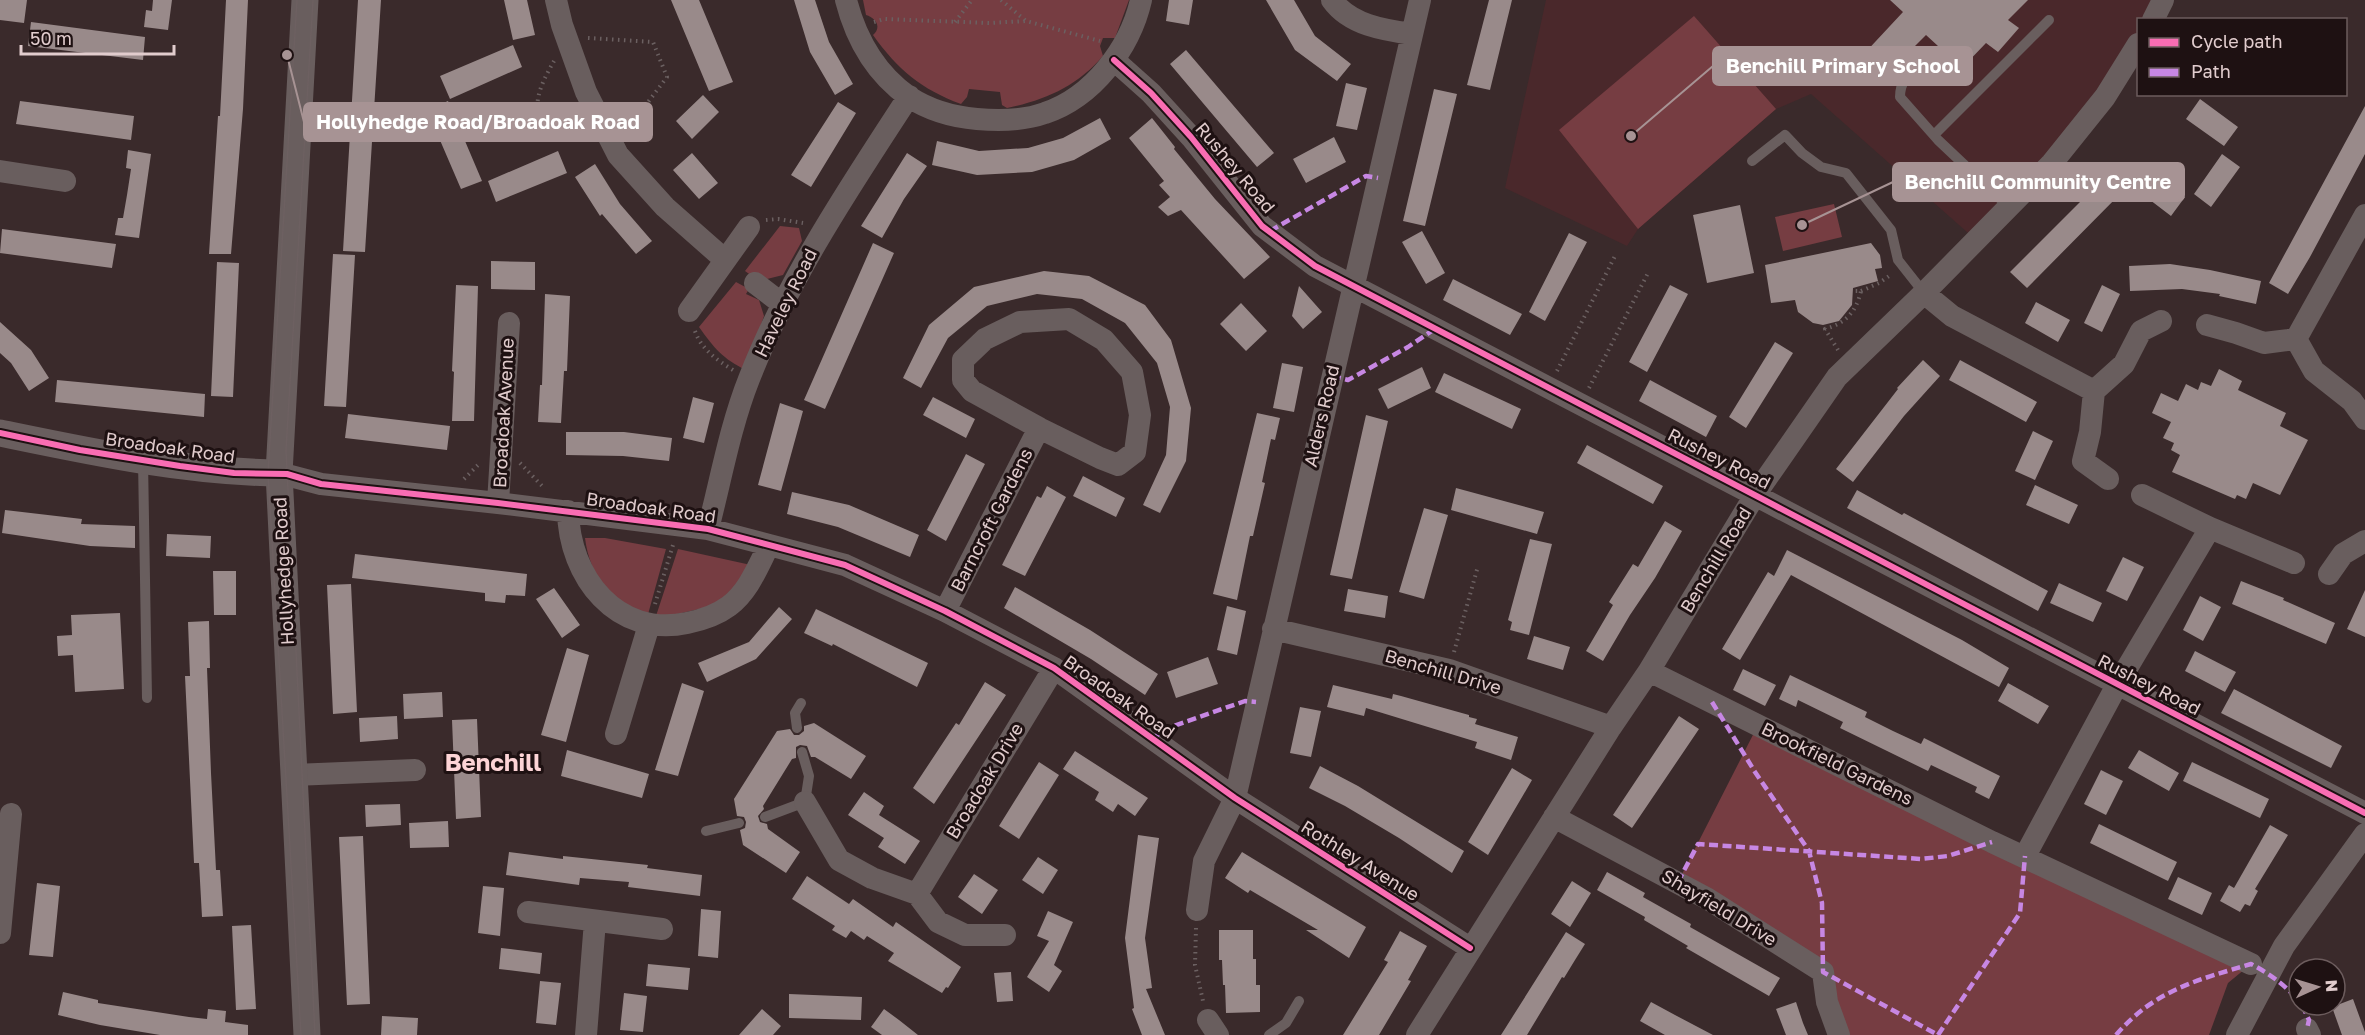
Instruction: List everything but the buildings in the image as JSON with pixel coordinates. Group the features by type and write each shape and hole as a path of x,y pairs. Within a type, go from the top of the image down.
{"street":[{"name":"Hollyhedge Road","path":"305,0 279,473 307,1035"},
{"path":"556,0 586,92 618,155 665,207 724,259"},
{"path":"846,0 854,29 871,59 909,96 931,108 966,118 1015,120 1046,113 1087,88 1117,55 1133,28 1141,0"},
{"path":"1332,0 1339,9 1366,24 1412,34"},
{"name":"Alders Road","path":"1197,910 1204,861 1235,798 1420,0"},
{"path":"2154,18 2163,0"},
{"name":"Benchill Road","path":"1417,1035 1470,948 1649,671 1755,495 1836,377 1924,293 2052,163 2105,97 2137,47"},
{"name":"Rushey Road","path":"1117,55 1191,137 1262,226 1316,266 1549,387 1573,403 1755,495 2365,813"},
{"name":"Haveley Road","path":"708,529 738,409 748,380 782,303 822,232 909,96"},
{"path":"0,171 65,181"},
{"path":"2296,339 2365,215"},
{"path":"689,311 749,227"},
{"path":"755,283 782,303"},
{"path":"1924,293 1953,316 2094,391"},
{"name":"Barncroft Gardens","path":"1069,319 1104,340 1132,372 1140,415 1135,452 1118,465 1039,428 972,391 963,380 963,360 985,339 1020,322 1069,319"},
{"path":"2108,478 2083,461 2090,432 2094,391 2124,364 2141,331 2161,321"},
{"name":"Broadoak Avenue","path":"498,503 509,323"},
{"path":"2207,325 2264,343 2296,339"},
{"path":"2296,339 2314,371 2352,401 2365,419"},
{"name":"Barncroft Gardens","path":"945,611 1039,428"},
{"name":"Broadoak Road","path":"0,433 80,450 234,473 279,473 321,483 708,529 845,565 945,611 1054,668 1235,798"},
{"path":"2142,495 2210,528 2294,563"},
{"path":"568,511 568,527 575,556 585,579 602,599 621,613 649,625 669,627 696,622 728,607 743,593 769,545"},
{"path":"2025,856 2117,685 2210,528"},
{"path":"2329,574 2343,554 2365,541"},
{"path":"616,734 649,625"},
{"name":"Benchill Drive","path":"1273,629 1449,670 1611,727"},
{"name":"Broadoak Drive","path":"917,894 1054,668"},
{"name":"Brookfield Gardens","path":"1649,671 2251,964"},
{"path":"294,775 415,770"},
{"name":"Rothley Avenue","path":"1235,798 1470,948"},
{"path":"805,802 839,860 872,878 917,894 938,922 965,935 1005,935"},
{"path":"0,933 11,814"},
{"name":"Shayfield Drive","path":"1554,817 1708,898 1823,972 1827,1002 1839,1035"},
{"path":"2237,1035 2284,946 2365,834"},
{"path":"528,912 662,929"},
{"path":"586,1035 596,921"}],"lane":[{"path":"1934,135 2049,20"},
{"path":"1920,62 1903,80 1900,97 1934,135 2008,207"},
{"path":"1752,161 1785,135 1802,153 1821,167 1846,173 1891,230 1898,260 1924,293"},
{"path":"143,460 147,698"},
{"path":"797,728 795,713 801,703"},
{"path":"765,817 805,802 809,776 802,752"},
{"path":"706,831 739,823"},
{"path":"1269,1035 1286,1023 1299,1001"}],"path":[{"path":"954,23 972,0"},
{"path":"1002,0 1026,21"},
{"path":"854,29 884,19 954,23 1026,21 1101,41 1117,55"},
{"path":"567,38 653,42 667,77 612,143 538,117 537,112 536,107 545,78 567,38"},
{"path":"495,128 537,112"},
{"path":"749,227 760,221 778,219 796,221 822,232"},
{"path":"1549,387 1617,254"},
{"path":"1852,291 1861,291 1879,283 1902,266"},
{"path":"1573,403 1649,272"},
{"path":"1850,364 1833,346 1825,329 1840,325 1858,304 1861,291"},
{"path":"689,311 698,340 703,346 714,358 748,380"},
{"path":"649,625 680,526"},
{"path":"1449,670 1478,566"},
{"path":"1197,910 1195,965 1213,1028"}],"shaded area":[{"path":"863,0 1129,0 1115,38 1103,38 1100,46 1103,56 1083,76 1048,96 1007,108 1002,105 1000,92 969,89 967,97 961,104 934,92 911,77 873,35 877,29 877,23 866,15"},
{"path":"1546,0 2163,0 2154,18 2137,18 2137,45 1976,240 1811,94 1776,109 1638,229 1627,246 1505,188"},
{"path":"1694,16 1776,109 1638,229 1559,130"},
{"path":"1834,204 1842,237 1783,251 1775,217"},
{"path":"780,226 799,228 802,241 783,275 759,281 745,271"},
{"path":"736,282 749,289 746,294 759,300 764,316 746,370 731,362 720,352 699,327"},
{"path":"585,538 605,538 666,549 647,618 623,604 605,587 592,565"},
{"path":"678,549 751,565 726,603 655,619"},
{"path":"1758,725 2251,964 2228,983 2209,1035 1839,1035 1823,972 1678,882"}],"tram line":[{"path":"297,0 268,473 301,1035"},
{"path":"313,0 286,450 315,1035"}],"marked path":[{"path":"1270,231 1366,176 1378,178"},
{"path":"1332,376 1348,380 1408,347 1436,328"},
{"path":"1153,740 1162,730 1245,701 1256,702"},
{"path":"1712,702 1755,772 1809,851 1822,903 1823,972 1938,1035"},
{"path":"1678,882 1698,844 1921,859 1948,856 1992,842"},
{"path":"1938,1035 2020,913 2025,856"},
{"path":"2116,1035 2146,1007 2162,997 2195,982 2251,964 2287,989"},
{"path":"2307,1029 2308,1017"}],"cycle path":[{"path":"1114,60 1151,93 1191,137 1262,226 1315,266 2365,813"},
{"path":"0,433 80,450 180,466 234,473 287,474 321,484 708,529 845,565 945,611 1054,668 1235,798 1470,948"}],"place":[{"name":"Hollyhedge Road/Broadoak Road","path":"287,55"},
{"name":"Benchill Primary School","path":"1631,136"},
{"name":"Benchill Community Centre","path":"1802,225"}],"district":[{"name":"Benchill","path":"493,763"}]}
